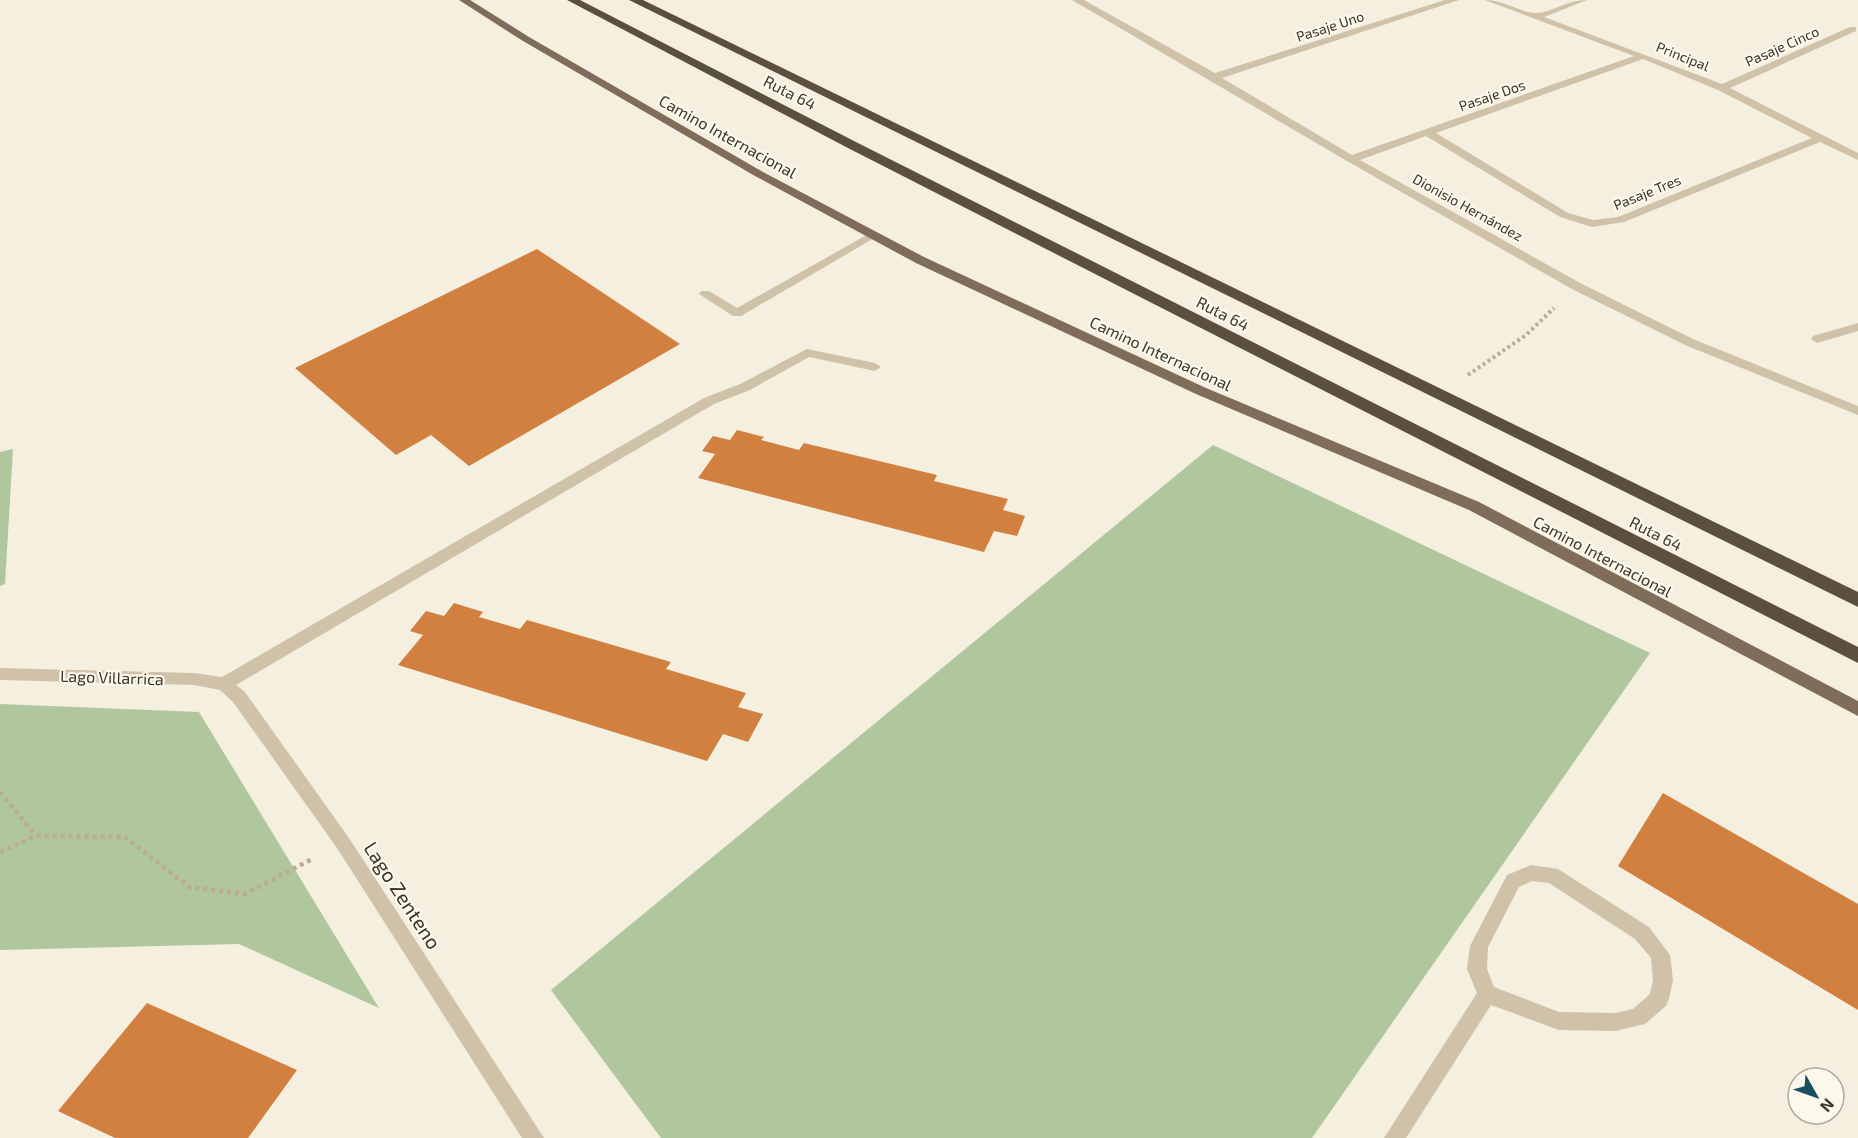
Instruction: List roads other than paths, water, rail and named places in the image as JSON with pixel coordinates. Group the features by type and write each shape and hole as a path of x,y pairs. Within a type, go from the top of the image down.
{"highway":[{"name":"Ruta 64","path":"572,0 1858,656"},
{"name":"Ruta 64","path":"634,0 1442,394 1858,600"}],"main road":[{"name":"Camino Internacional","path":"464,0 638,104 920,260 1201,391 1474,506 1858,709"}],"street":[{"name":"Pasaje Uno","path":"1214,77 1454,0"},
{"name":"Principal","path":"1490,0 1643,56 1722,88 1858,157"},
{"path":"1537,16 1582,0"},
{"name":"Dionisio Hernández","path":"1084,1 1351,159 1576,286 1689,342 1858,411"},
{"name":"Pasaje Cinco","path":"1722,88 1853,29"},
{"name":"Pasaje Dos","path":"1351,159 1643,56"},
{"name":"Pasaje Tres","path":"1427,132 1564,215 1592,224 1620,220 1820,138"},
{"path":"705,294 737,313 872,235"},
{"path":"1816,339 1858,327"},
{"path":"224,684 709,401 746,387 807,353 875,367"},
{"name":"Lago Villarrica","path":"0,674 194,679 224,684"},
{"name":"Lago Zenteno","path":"224,684 239,697 343,843 534,1138"},
{"path":"1531,873 1552,875 1642,933 1659,955 1663,980 1659,999 1638,1017 1615,1022 1560,1021 1487,994 1477,969 1479,946 1513,881 1531,873"},
{"path":"1394,1138 1487,994"}]}
